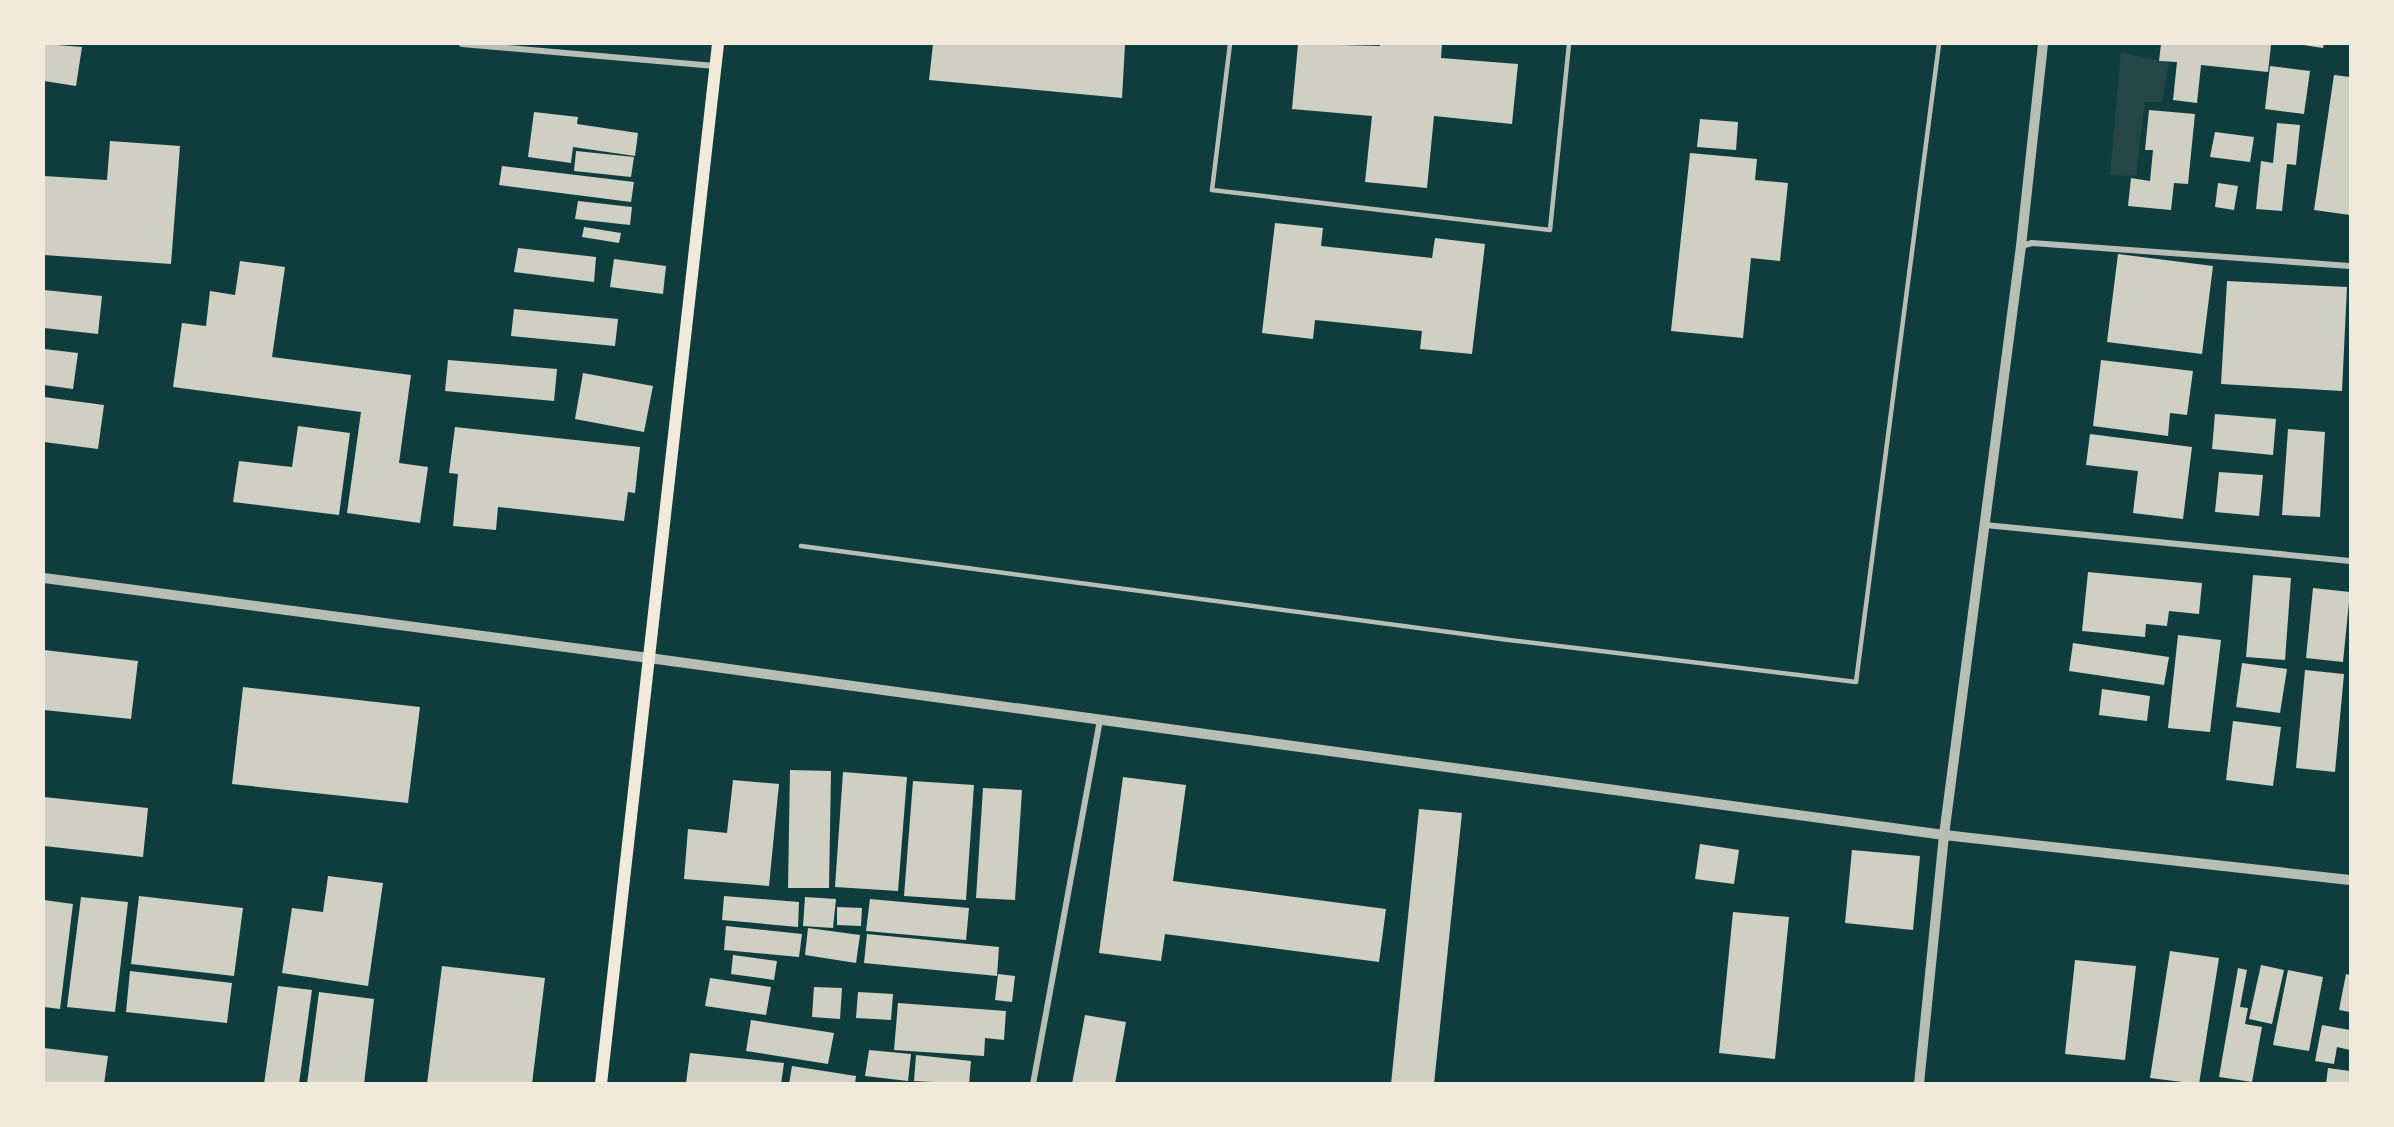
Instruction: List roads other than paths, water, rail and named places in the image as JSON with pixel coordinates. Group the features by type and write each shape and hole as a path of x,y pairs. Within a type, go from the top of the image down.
{"main road":[{"path":"601,1083 718,44"}],"street":[{"path":"462,44 716,66"},
{"path":"1919,1083 1944,836 2021,246 2043,44"},
{"path":"2021,246 2032,243 2350,266"},
{"path":"1985,525 2350,561"},
{"path":"44,578 649,658 1944,836 2350,880"},
{"path":"1033,1083 1100,720"}],"lane":[{"path":"1230,44 1212,190 1550,230 1569,44"},
{"path":"801,546 1509,640 1856,682 1939,44"}]}
